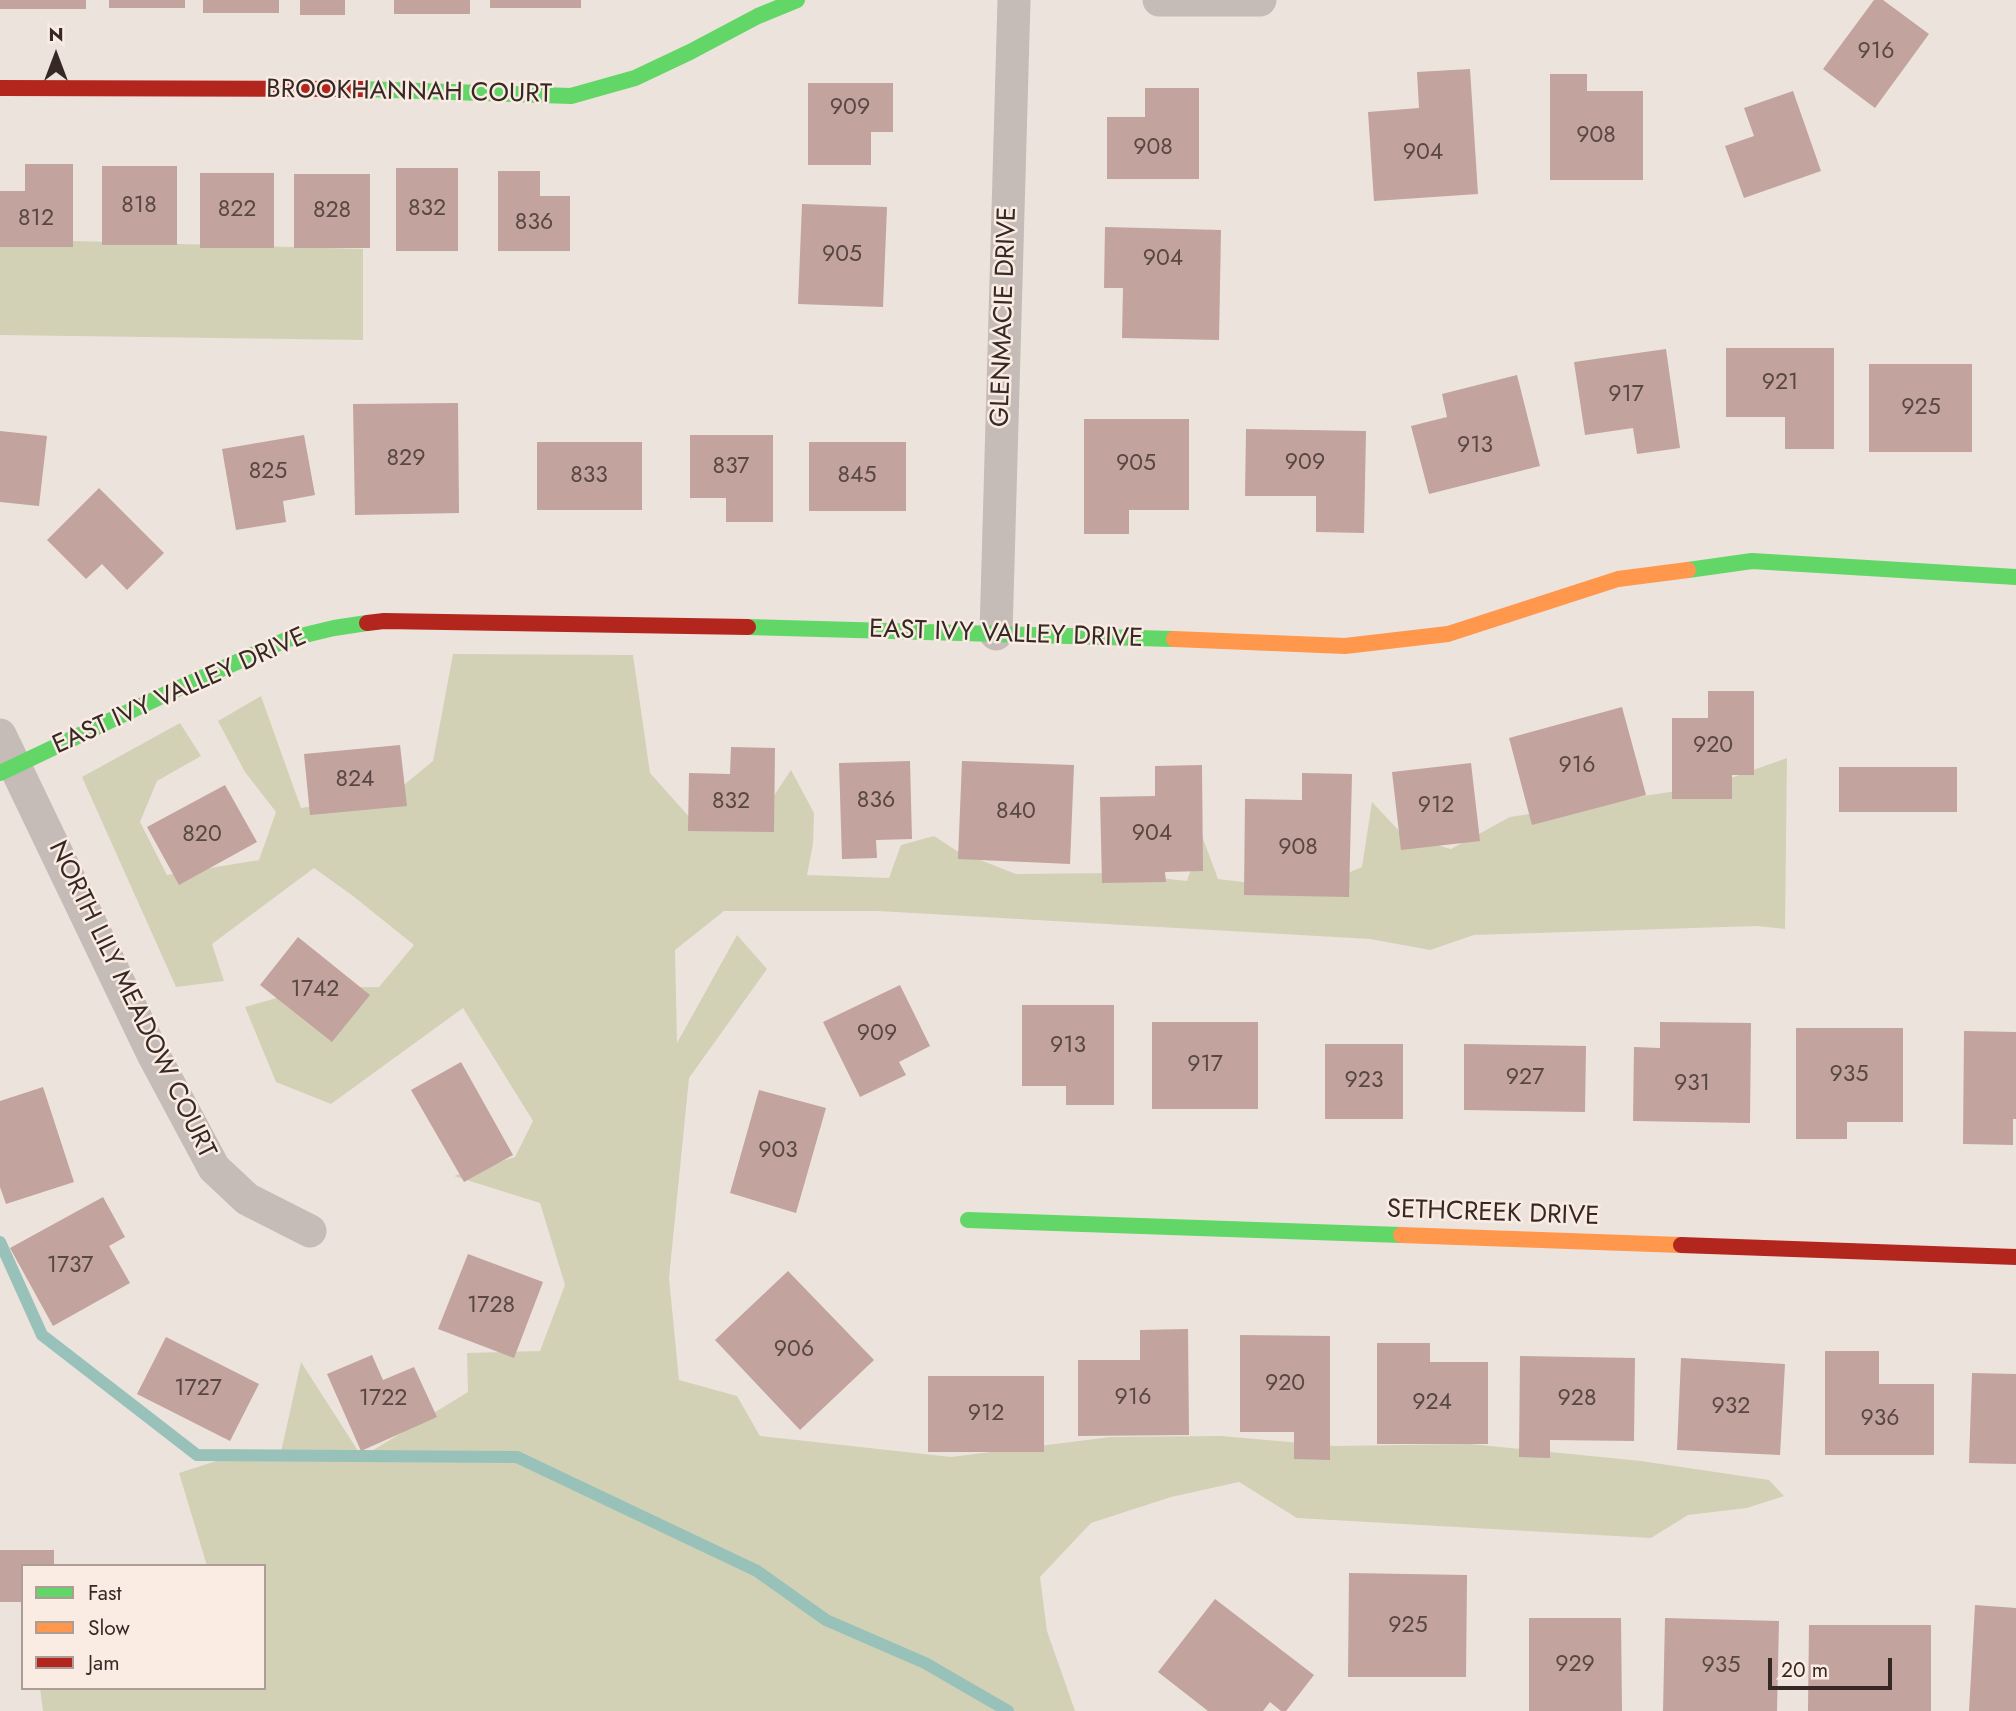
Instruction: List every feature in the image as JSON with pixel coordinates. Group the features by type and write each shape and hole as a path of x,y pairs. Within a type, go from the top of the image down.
{"street":[{"name":"BROOKHANNAH COURT","path":"0,88 348,89 572,96 635,78 758,16 797,0"},
{"name":"GLENMACIE DRIVE","path":"996,634 1014,0"},
{"path":"1159,0 1260,0"},
{"name":"EAST IVY VALLEY DRIVE","path":"7,770 288,639 334,628 383,621 616,624 1345,646 1448,634 1618,579 1752,561 2016,577"},
{"path":"0,735 7,770"},
{"name":"NORTH LILY MEADOW COURT","path":"7,770 214,1168 247,1199 310,1231"},
{"name":"SETHCREEK DRIVE","path":"968,1220 2016,1257"}],"green space":[{"path":"0,239 363,249 363,340 0,335"},
{"path":"453,654 633,655 650,773 692,820 753,827 791,770 814,813 813,844 807,875 889,878 901,845 934,836 957,851 1016,874 1113,873 1187,881 1202,836 1218,879 1308,890 1362,867 1372,802 1404,836 1451,849 1510,817 1708,786 1787,758 1785,929 1757,926 1474,935 1430,950 1370,939 878,911 724,911 675,950 677,1043 737,935 767,969 689,1078 669,1278 679,1380 737,1396 760,1436 951,1457 1111,1437 1221,1436 1335,1446 1470,1444 1641,1461 1769,1480 1784,1496 1747,1508 1688,1515 1651,1538 1297,1518 1239,1482 1171,1497 1091,1523 1040,1577 1047,1631 1075,1711 43,1711 40,1690 266,1690 266,1564 206,1564 179,1473 229,1457 279,1461 301,1362 362,1457 468,1392 467,1353 540,1351 565,1285 540,1203 454,1176 515,1157 533,1121 463,1008 331,1104 276,1082 245,1007 312,988 379,987 414,945 314,868 212,944 224,981 176,987 82,777 180,723 201,756 157,781 140,822 167,875 259,860 276,812 245,772 218,721 261,696 301,808 393,794 433,761"}],"building":[{"path":"0,0 86,0 86,9 0,9"},
{"path":"109,0 185,0 185,8 109,8"},
{"path":"203,0 279,0 279,13 203,13"},
{"path":"300,0 345,0 345,15 300,15"},
{"path":"394,0 470,0 470,14 394,14"},
{"path":"490,0 581,0 581,8 490,8"},
{"path":"1874,0 1883,0 1929,34 1875,108 1823,69"},
{"path":"1470,69 1478,194 1374,201 1368,112 1419,108 1417,72"},
{"path":"1550,74 1587,74 1587,91 1643,91 1643,180 1550,180"},
{"path":"808,83 893,83 893,132 871,132 871,165 808,165"},
{"path":"1145,88 1199,88 1199,179 1107,179 1107,117 1145,117"},
{"path":"1793,91 1821,171 1744,198 1725,146 1754,136 1744,108"},
{"path":"25,164 73,164 73,247 0,247 0,191 25,191"},
{"path":"102,166 177,166 177,245 102,245"},
{"path":"396,168 458,168 458,251 396,251"},
{"path":"498,171 540,171 540,196 570,196 570,251 498,251"},
{"path":"200,173 274,173 274,248 200,248"},
{"path":"294,174 370,174 370,248 294,248"},
{"path":"802,204 887,207 883,307 798,304"},
{"path":"1105,227 1221,230 1219,340 1122,338 1123,288 1104,288"},
{"path":"1726,348 1834,348 1834,449 1785,449 1785,417 1726,417"},
{"path":"1666,349 1680,448 1637,454 1633,428 1585,435 1574,362"},
{"path":"1869,364 1972,364 1972,452 1869,452"},
{"path":"1517,375 1540,466 1429,494 1411,426 1447,417 1442,394"},
{"path":"458,403 459,513 355,515 353,404"},
{"path":"1084,419 1189,419 1189,510 1129,510 1129,534 1084,534"},
{"path":"1246,429 1366,431 1364,533 1316,532 1316,496 1245,496"},
{"path":"0,431 47,436 39,506 0,502"},
{"path":"304,435 315,495 283,501 286,522 236,530 222,449"},
{"path":"690,435 773,435 773,522 726,522 726,498 690,498"},
{"path":"537,442 642,442 642,510 537,510"},
{"path":"809,442 906,442 906,511 809,511"},
{"path":"99,488 164,553 127,590 102,564 86,579 47,540"},
{"path":"1708,691 1754,691 1754,775 1732,775 1732,799 1672,799 1672,718 1708,718"},
{"path":"1622,707 1646,795 1532,825 1509,738"},
{"path":"400,745 407,806 310,815 304,754"},
{"path":"731,747 775,748 774,832 688,831 689,773 730,774"},
{"path":"910,761 912,839 876,840 877,858 842,859 839,763"},
{"path":"962,761 1074,765 1070,864 958,859"},
{"path":"1471,763 1480,841 1401,850 1392,772"},
{"path":"1202,765 1203,871 1165,872 1166,882 1102,883 1100,797 1155,796 1155,766"},
{"path":"1839,767 1957,767 1957,812 1839,812"},
{"path":"1302,773 1352,774 1349,897 1244,895 1245,799 1302,800"},
{"path":"225,785 257,842 179,885 147,827"},
{"path":"298,937 370,995 332,1042 260,985"},
{"path":"900,985 930,1046 899,1062 906,1075 860,1097 823,1022"},
{"path":"1022,1005 1114,1005 1114,1105 1066,1105 1066,1086 1022,1086"},
{"path":"1152,1022 1258,1022 1258,1109 1152,1109"},
{"path":"1660,1022 1751,1023 1750,1123 1633,1121 1634,1047 1660,1048"},
{"path":"1796,1028 1903,1028 1903,1122 1847,1122 1847,1139 1796,1139"},
{"path":"1964,1031 2016,1032 2016,1119 2013,1119 2013,1145 1963,1144"},
{"path":"1325,1044 1403,1044 1403,1119 1325,1119"},
{"path":"1464,1044 1586,1046 1585,1112 1464,1110"},
{"path":"461,1062 513,1155 464,1182 411,1090"},
{"path":"43,1087 74,1182 6,1204 0,1187 0,1101"},
{"path":"759,1090 826,1108 796,1213 730,1193"},
{"path":"103,1197 125,1237 109,1246 130,1283 53,1326 10,1248"},
{"path":"468,1254 543,1282 514,1358 438,1329"},
{"path":"788,1271 874,1360 800,1430 715,1340"},
{"path":"1188,1329 1189,1435 1078,1436 1078,1360 1140,1360 1140,1330"},
{"path":"1240,1335 1330,1336 1330,1460 1294,1459 1294,1432 1240,1432"},
{"path":"166,1337 259,1384 230,1441 137,1394"},
{"path":"1377,1343 1430,1343 1430,1362 1488,1362 1488,1444 1377,1444"},
{"path":"1825,1351 1879,1351 1879,1384 1934,1384 1934,1455 1825,1455"},
{"path":"372,1355 383,1380 414,1367 437,1417 361,1451 327,1374"},
{"path":"1520,1356 1635,1358 1634,1441 1550,1440 1550,1458 1519,1457"},
{"path":"1681,1358 1785,1364 1780,1455 1677,1450"},
{"path":"1972,1373 2016,1374 2016,1464 1969,1463"},
{"path":"928,1376 1044,1376 1044,1452 928,1452"},
{"path":"0,1550 54,1550 54,1564 21,1564 21,1602 0,1602"},
{"path":"1349,1573 1467,1575 1466,1677 1348,1677"},
{"path":"1215,1599 1314,1675 1286,1711 1281,1711 1270,1702 1263,1711 1208,1711 1158,1672"},
{"path":"1975,1605 2016,1608 2016,1711 1969,1711"},
{"path":"1529,1618 1621,1618 1622,1711 1529,1711"},
{"path":"1665,1618 1779,1621 1777,1711 1663,1711"},
{"path":"1809,1625 1931,1625 1931,1711 1808,1711"}],"waterway":[{"path":"0,1242 42,1335 197,1455 517,1457 757,1571 826,1620 925,1663 1008,1711"}],"traffic: fast":[{"path":"362,89 571,96 635,78 758,16 797,0"},
{"path":"1688,570 1752,561 2016,577"},
{"path":"0,773 288,639 367,623"},
{"path":"748,627 1174,639"},
{"path":"968,1220 1401,1235"}],"traffic: slow":[{"path":"1174,639 1345,646 1448,634 1618,579 1688,570"},
{"path":"1401,1235 1681,1245"}],"traffic: jam":[{"path":"0,88 362,89"},
{"path":"367,623 384,621 748,627"},
{"path":"1681,1245 2016,1257"}]}
